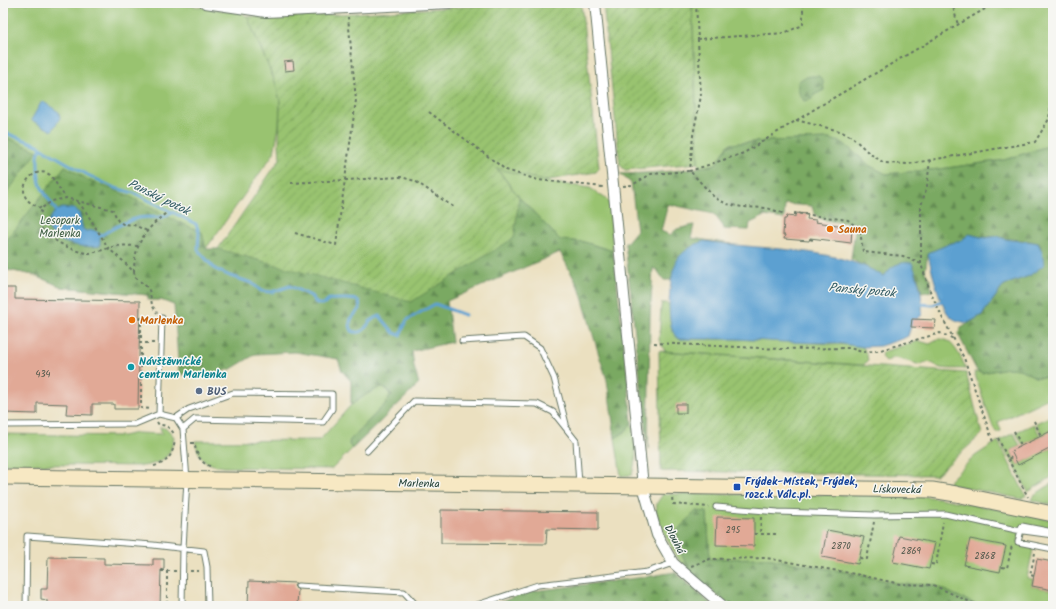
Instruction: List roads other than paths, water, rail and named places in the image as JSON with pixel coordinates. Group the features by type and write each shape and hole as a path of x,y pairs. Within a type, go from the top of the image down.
{"main road":[{"name":"Marlenka","path":"3,477 643,486"},
{"name":"Lískovecká","path":"643,486 932,490 1053,514"}],"street":[{"path":"205,3 266,12 450,3"},
{"name":"Dlouhá","path":"595,3 643,486 657,535 677,566 723,606"}],"lane":[{"path":"159,414 162,318"},
{"path":"462,342 524,337 540,348 554,378 567,427"},
{"path":"176,418 188,409 233,393 332,394 332,409 323,422 195,419 183,429"},
{"path":"367,451 414,401 537,404 553,412 567,427 576,441 579,485"},
{"path":"3,425 135,424 159,414 176,418 183,429 187,480 183,548 182,606"},
{"path":"716,507 761,511 874,515 945,514 1018,530 1053,535"},
{"path":"1053,532 1022,526 1018,530 1018,542 1053,549"},
{"path":"26,606 27,536 183,548 204,551 207,567 208,606"},
{"path":"474,606 538,585 647,572 677,566"},
{"path":"298,586 404,592 417,606"}],"water":[{"path":"42,101 59,112 60,118 52,131 31,120"},
{"path":"62,208 75,209 79,212 83,229 86,231 94,230 100,234 100,246 94,247 67,243 52,235 49,229 49,221 51,216 57,210"},
{"path":"969,234 985,238 998,236 1011,240 1038,243 1042,251 1044,265 1029,276 1004,285 982,315 968,323 951,317 943,306 936,287 928,253 962,240"},
{"path":"705,241 820,254 863,266 883,276 897,264 912,263 920,288 922,315 912,323 908,336 880,346 863,347 836,343 737,339 679,339 674,334 669,313 670,287 675,264 681,254 687,249"}],"waterway":[{"name":"Panský potok","path":"3,132 38,145 88,175 115,188 134,193 196,224 199,232 198,250 215,269 230,276 252,283 261,291 272,292 290,286 311,296 317,304 325,304 329,299 348,299 359,301 360,309 350,321 352,331 363,331 370,321 380,316 394,333 400,335 407,320 435,304 465,315"},
{"path":"41,148 38,159 38,175 41,187 58,214"},
{"path":"97,236 100,236 133,219 142,217 163,217 172,213"},
{"name":"Panský potok","path":"920,304 933,305 945,299"}],"place":[{"name":"Sauna","path":"830,229"},
{"name":"Marlenka","path":"132,320"},
{"name":"Návštěvnícké centrum Marlenka","path":"131,367"},
{"name":"BUS","path":"199,391"},
{"name":"Frýdek-Místek, Frýdek, rozc.k Válc.pl.","path":"737,487"}],"park label":[{"name":"Lesopark Marlenka","path":"60,226"}]}
